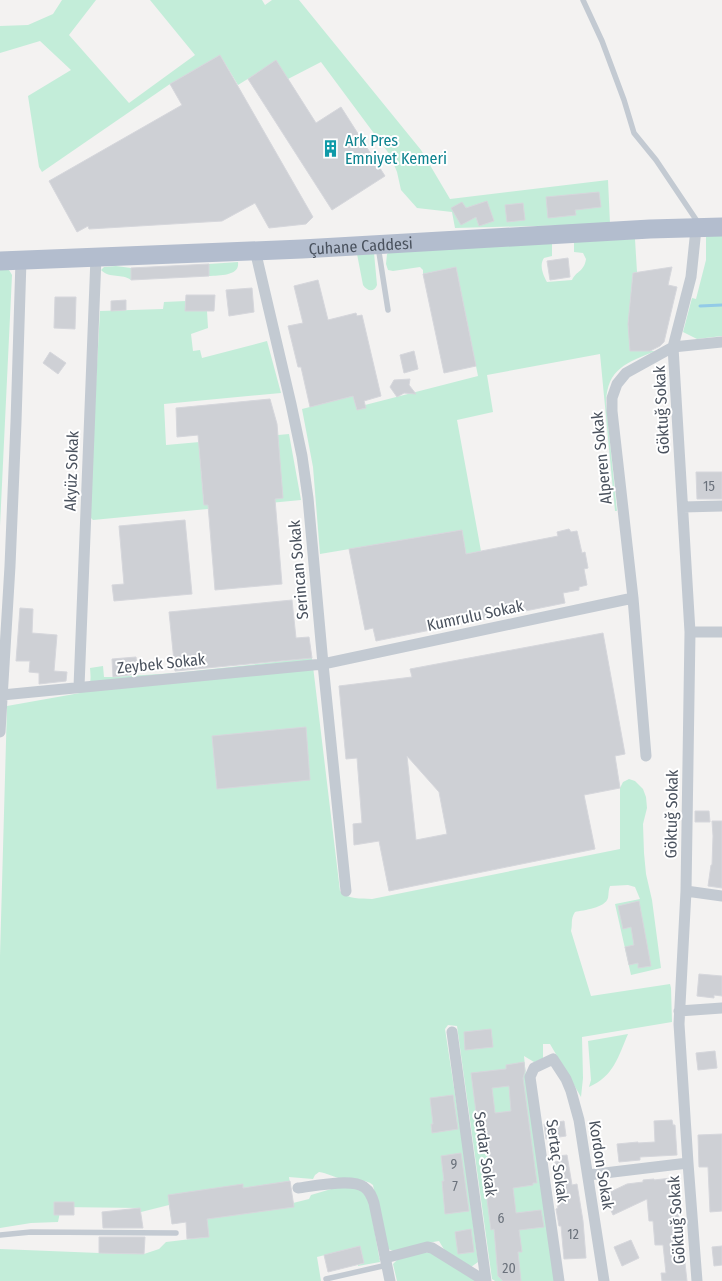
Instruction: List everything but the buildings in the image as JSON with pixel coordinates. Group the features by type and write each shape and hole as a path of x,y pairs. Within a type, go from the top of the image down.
{"main road":[{"name":"Çuhane Caddesi","path":"0,261 378,244 650,229 722,228"}],"street":[{"path":"699,228 691,277 674,347 722,342"},
{"name":"Serincan Sokak","path":"255,250 291,404 302,456 308,498 346,892"},
{"name":"Akyüz Sokak","path":"79,687 96,257"},
{"path":"0,732 10,566 21,260"},
{"name":"Göktuğ Sokak","path":"674,347 690,632 686,891 679,1010 697,1281"},
{"name":"Alperen Sokak","path":"646,756 633,598 612,398 617,384 626,373 674,347"},
{"path":"683,508 722,506"},
{"name":"Kumrulu Sokak","path":"323,664 633,598"},
{"path":"690,632 722,632"},
{"name":"Zeybek Sokak","path":"2,695 323,664"},
{"path":"686,891 722,896"},
{"path":"679,1010 722,1008"},
{"name":"Serdar Sokak","path":"452,1032 486,1281"},
{"name":"Kordon Sokak","path":"552,1060 566,1079 579,1120 604,1281"},
{"name":"Sertaç Sokak","path":"552,1060 534,1068 530,1076 559,1281"},
{"path":"588,1175 688,1163"},
{"path":"298,1188 345,1182 354,1182 363,1186 372,1196 390,1281"},
{"path":"386,1261 427,1247 432,1248 486,1281"}],"lane":[{"path":"582,0 602,41 634,133 656,160 699,228"},
{"path":"378,244 388,310"},
{"path":"0,1235 31,1232 176,1233"},
{"path":"326,1279 386,1261"}],"green space":[{"path":"62,0 96,0 69,35 129,103 195,55 150,0 262,0 265,5 272,0 299,0 421,150 450,199 608,180 610,224 455,228 452,212 417,208 401,190 397,172 390,155 321,62 288,79 276,61 238,85 220,55 170,84 42,172 39,167 28,96 71,70 40,41 0,53 0,26 28,25 53,14"},
{"path":"722,235 722,336 697,339 683,332 692,298 696,299 706,260 706,236"},
{"path":"635,239 637,272 633,273 628,323 630,351 655,351 620,368 610,382 607,391 606,403 617,511 615,511 600,354 487,375 493,412 457,420 481,551 466,554 462,530 320,554 313,467 302,409 353,396 357,410 366,408 365,405 478,376 456,267 423,274 423,270 420,267 393,271 388,270 386,264 387,254 391,251 552,242 552,256 544,258 542,264 547,282 572,280 582,269 586,259 583,253 574,252 574,242"},
{"path":"374,253 377,285 374,289 370,290 366,289 363,285 357,254"},
{"path":"238,262 238,267 233,272 209,276 209,264"},
{"path":"0,267 8,269 12,275 0,526"},
{"path":"104,267 131,268 131,280 105,273 101,270"},
{"path":"186,301 185,311 207,311 208,328 191,334 193,351 200,350 202,358 267,341 281,393 164,404 166,445 289,434 301,500 93,520 90,517 100,311 163,309 164,302","holes":["278,442 282,498 204,505 199,448"]},
{"path":"312,658 340,891 347,896 372,899 620,849 620,788 623,782 629,779 635,781 643,789 647,808 643,824 646,874 652,900 661,968 631,975 615,904 640,899 635,887 628,885 610,886 608,898 603,904 575,912 571,931 591,996 670,984 672,1022 582,1037 583,1078 581,1097 550,1044 543,1044 543,1059 534,1062 524,1056 555,1281 495,1281 492,1279 457,1026 448,1025 445,1029 478,1262 471,1267 445,1251 439,1241 396,1252 388,1249 385,1244 373,1185 366,1181 342,1179 319,1172 313,1179 289,1177 293,1203 309,1199 311,1195 338,1187 359,1188 369,1200 380,1262 358,1266 364,1263 360,1246 317,1257 321,1281 0,1281 0,1249 144,1254 159,1249 166,1242 208,1237 206,1219 172,1224 169,1205 141,1212 140,1208 61,1207 58,1222 31,1223 0,1228 0,956 7,706 80,693 90,683 90,668 103,666 104,677 113,677 175,673"},
{"path":"628,1034 618,1058 610,1071 597,1083 589,1087 591,1080 588,1041"},
{"path":"420,1252 432,1253 476,1281 397,1281 393,1264 397,1260"}],"waterway":[{"path":"700,306 722,305"}],"place":[{"name":"Ark Pres Emniyet Kemeri","path":"331,149"}]}
